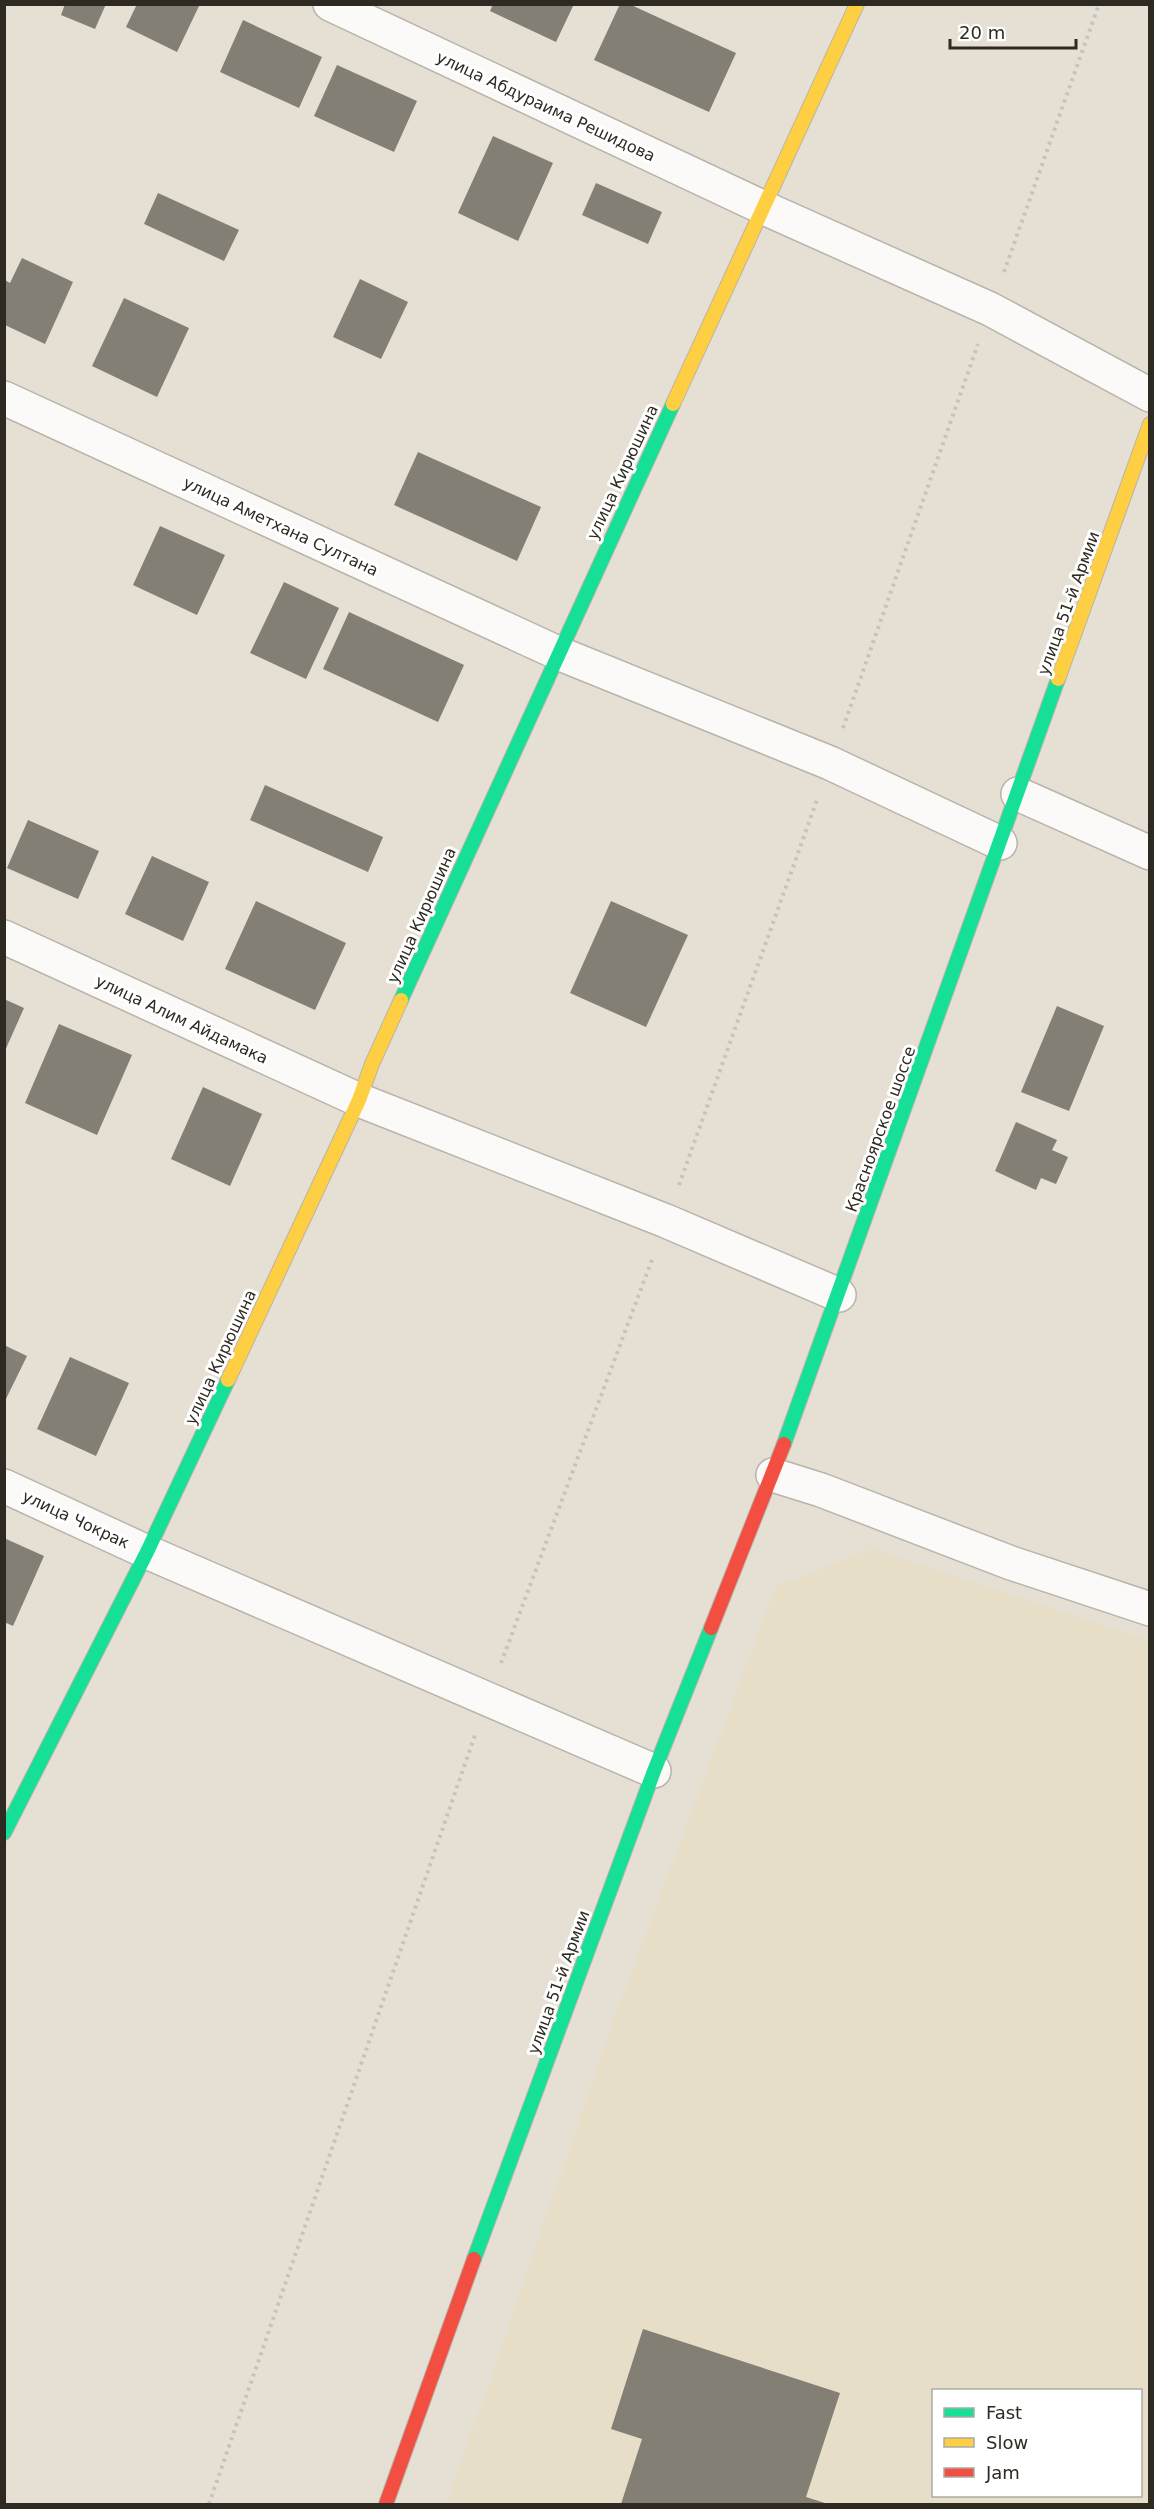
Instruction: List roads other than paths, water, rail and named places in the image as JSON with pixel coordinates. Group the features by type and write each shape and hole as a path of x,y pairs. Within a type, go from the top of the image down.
{"main road":[{"name":"улица Кирюшина","path":"4,1833 147,1552 359,1100 377,1054 558,653 857,4"},
{"name":"улица 51-й Армии","path":"1018,794 1149,424"},
{"name":"Красноярское шоссе","path":"773,1475 1018,794"},
{"name":"улица 51-й Армии","path":"386,2505 450,2323 654,1771 773,1475"}],"street":[{"name":"улица Абдураима Решидова","path":"330,4 762,207 990,309 1149,395"},
{"name":"улица Аметхана Султана","path":"4,398 558,653 830,763 1000,843"},
{"path":"1018,794 1149,853"},
{"name":"улица Алим Айдамака","path":"4,937 359,1100 666,1221 839,1294"},
{"path":"773,1475 821,1490 1011,1563 1149,1609"},
{"name":"улица Чокрак","path":"4,1486 147,1552 654,1771"}]}
